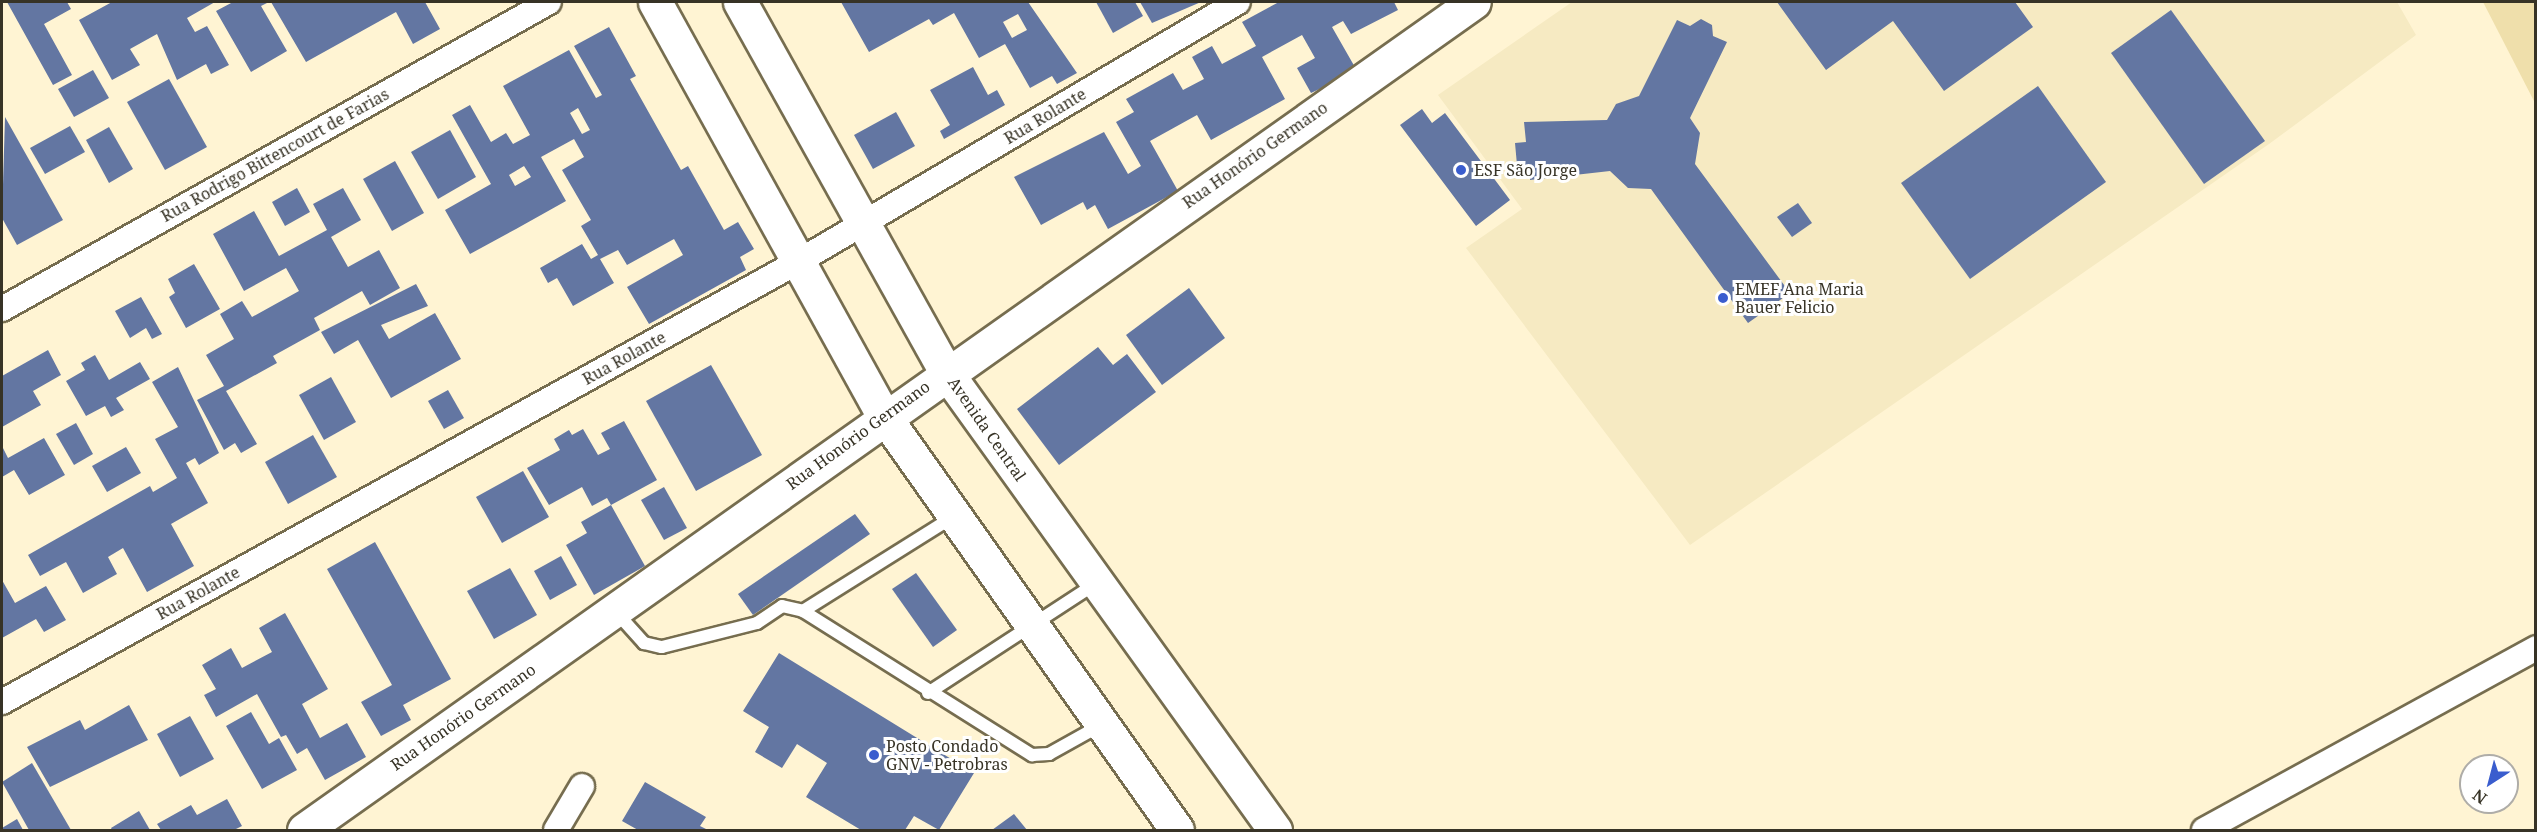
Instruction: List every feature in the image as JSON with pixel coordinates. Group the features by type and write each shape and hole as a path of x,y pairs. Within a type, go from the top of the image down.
{"main road":[{"path":"655,2 796,263 884,416 1031,630 1176,831"},
{"name":"Avenida Central","path":"740,2 946,372 1275,831"},
{"name":"Rua Honório Germano","path":"304,831 946,372 1474,2"}],"street":[{"name":"Rua Rodrigo Bittencourt de Farias","path":"2,309 549,2"},
{"name":"Rua Rolante","path":"2,702 796,263 1238,2"},
{"path":"2204,831 2535,648"},
{"path":"556,831 582,786"}],"lane":[{"path":"803,611 953,517"},
{"path":"928,693 1031,630 1096,583"},
{"path":"614,609 644,643 662,647 757,623 782,606 803,611 928,693 1032,755 1049,754 1101,725"}],"shaded area":[{"path":"1572,2 2397,2 2416,35 2269,144 1690,545 1466,248 1522,209 1438,95"},
{"path":"2483,2 2535,2 2535,103"}],"building":[{"path":"7,2 67,2 71,9 44,24 72,75 53,85"},
{"path":"112,2 215,2 187,18 195,32 207,26 229,65 211,74 206,64 177,80 157,34 130,49 140,65 112,80 79,20"},
{"path":"233,2 269,2 261,6 287,51 251,72 216,11"},
{"path":"271,2 425,2 440,29 413,44 396,12 306,62"},
{"path":"841,2 1028,2 1077,73 1057,84 1052,76 1030,88 1005,44 979,58 954,13 933,25 929,19 869,52","holes":["1018,14 1027,30 1012,38 1003,22"]},
{"path":"1096,2 1135,2 1143,16 1113,33"},
{"path":"1140,2 1201,2 1152,23"},
{"path":"1279,2 1394,2 1398,10 1351,34 1343,21 1332,27 1356,69 1330,84 1311,93 1297,68 1315,58 1302,35 1262,57 1285,99 1211,140 1197,115 1150,141 1178,191 1108,229 1095,205 1087,210 1083,202 1041,225 1014,177 1104,132 1128,174 1141,166 1116,122 1134,112 1126,99 1173,73 1183,90 1204,79 1192,57 1212,46 1222,64 1256,46 1242,22"},
{"path":"1777,2 2015,2 2033,27 1944,91 1893,21 1826,70"},
{"path":"2171,10 2265,141 2204,184 2111,53"},
{"path":"1701,19 1712,25 1713,36 1727,42 1690,118 1700,133 1695,164 1790,293 1748,323 1651,189 1628,188 1610,171 1530,180 1529,165 1517,165 1515,143 1526,142 1524,122 1607,120 1616,104 1639,96 1677,20 1690,26"},
{"path":"609,27 636,76 630,79 681,170 688,166 724,230 738,222 754,249 740,257 746,270 649,324 627,287 683,255 674,239 627,265 618,250 600,259 614,283 573,306 557,278 548,283 540,268 582,244 591,259 598,255 581,226 591,220 562,170 584,157 574,139 541,157 566,201 516,229 470,254 445,210 491,184 452,115 470,105 491,142 506,133 513,144 530,135 503,86 569,50 596,98 602,95 574,46","holes":["578,108 590,130 582,134 570,113","524,166 531,177 515,186 509,175"]},
{"path":"973,67 988,95 997,90 1005,105 944,139 940,131 950,125 930,90"},
{"path":"93,70 109,98 74,117 58,89"},
{"path":"169,79 207,147 165,170 127,102"},
{"path":"2038,86 2106,182 1970,279 1901,183"},
{"name":"ESF São Jorge","path":"1422,109 1432,123 1445,113 1510,200 1476,226 1400,125"},
{"path":"896,112 915,146 873,169 854,135"},
{"path":"5,117 63,220 17,245 2,218"},
{"path":"70,126 85,152 45,174 30,148"},
{"path":"109,127 133,169 109,183 86,140"},
{"path":"450,130 476,177 438,199 411,152"},
{"path":"395,161 424,213 392,231 363,179"},
{"path":"297,188 310,212 285,226 272,202"},
{"path":"343,188 361,220 331,237 348,267 379,250 400,288 370,305 362,291 314,318 320,330 273,356 277,363 226,391 257,444 241,453 235,443 224,450 197,400 224,386 206,355 234,339 220,314 242,301 252,317 299,291 286,268 244,291 213,234 254,211 279,256 327,230 313,204"},
{"path":"1798,203 1812,223 1792,237 1777,217"},
{"path":"194,264 220,309 186,328 169,297 175,293 168,279"},
{"path":"416,284 428,306 381,325 389,339 435,313 461,359 391,398 358,340 334,354 321,332"},
{"path":"1189,288 1225,338 1162,385 1126,335"},
{"path":"141,297 162,334 152,339 146,328 130,338 115,311"},
{"path":"1098,347 1113,365 1127,354 1156,392 1059,465 1017,409"},
{"path":"48,350 61,375 33,391 41,405 2,427 2,376"},
{"path":"95,355 109,380 140,362 150,379 116,398 124,410 111,417 105,406 86,416 66,381 85,370 81,363"},
{"path":"711,365 762,455 696,491 646,401"},
{"path":"178,367 219,453 199,465 195,458 186,463 208,503 171,524 194,566 147,592 123,548 108,557 117,574 83,593 66,562 40,576 28,555 150,486 153,492 177,478 155,439 178,427 152,382"},
{"path":"331,377 356,422 324,440 299,395"},
{"path":"448,390 464,418 444,429 428,401"},
{"path":"624,421 657,480 611,505 607,498 592,506 582,487 549,505 527,468 560,450 554,439 569,430 572,435 583,429 598,455 610,449 601,433"},
{"path":"76,423 93,454 74,465 56,434"},
{"path":"313,435 337,477 288,504 265,462"},
{"path":"44,438 65,475 29,495 14,470 2,477 2,446 8,458"},
{"path":"126,447 141,473 107,492 92,466"},
{"path":"523,471 549,517 502,543 476,497"},
{"path":"664,487 687,528 664,540 641,500"},
{"path":"611,505 645,566 594,595 566,545 587,533 581,522"},
{"path":"855,514 870,534 753,615 738,594"},
{"path":"375,542 451,679 403,705 411,720 381,736 361,702 392,685 327,569"},
{"path":"561,556 577,585 550,600 534,571"},
{"path":"510,568 537,615 494,639 467,591"},
{"path":"916,573 957,630 933,647 892,589"},
{"path":"2,580 15,603 46,586 66,620 44,632 36,619 2,638"},
{"path":"285,613 328,689 302,704 320,738 347,723 366,757 325,780 307,748 297,754 286,735 281,737 257,694 216,717 204,695 216,689 202,665 231,648 242,668 272,652 259,628"},
{"path":"779,653 974,773 939,830 914,816 905,830 861,830 806,797 827,763 797,744 782,768 755,752 769,727 743,711"},
{"path":"129,705 148,740 50,787 27,747 80,720 85,730"},
{"path":"251,712 269,744 279,738 297,770 262,789 226,726"},
{"path":"190,716 214,759 180,777 157,734"},
{"path":"32,763 71,830 29,830 2,782"},
{"path":"645,782 706,817 700,826 708,830 638,830 622,821"},
{"path":"227,799 242,826 234,830 161,830 157,824 191,805 197,815"},
{"path":"139,811 150,830 112,830 111,828"},
{"path":"1014,814 1027,830 992,830"},
{"path":"17,819 23,830 2,830 2,828"}],"place":[{"name":"ESF São Jorge","path":"1461,170"},
{"name":"EMEF Ana Maria Bauer Felicio","path":"1723,298"},
{"name":"Posto Condado GNV - Petrobras","path":"874,755"}]}
